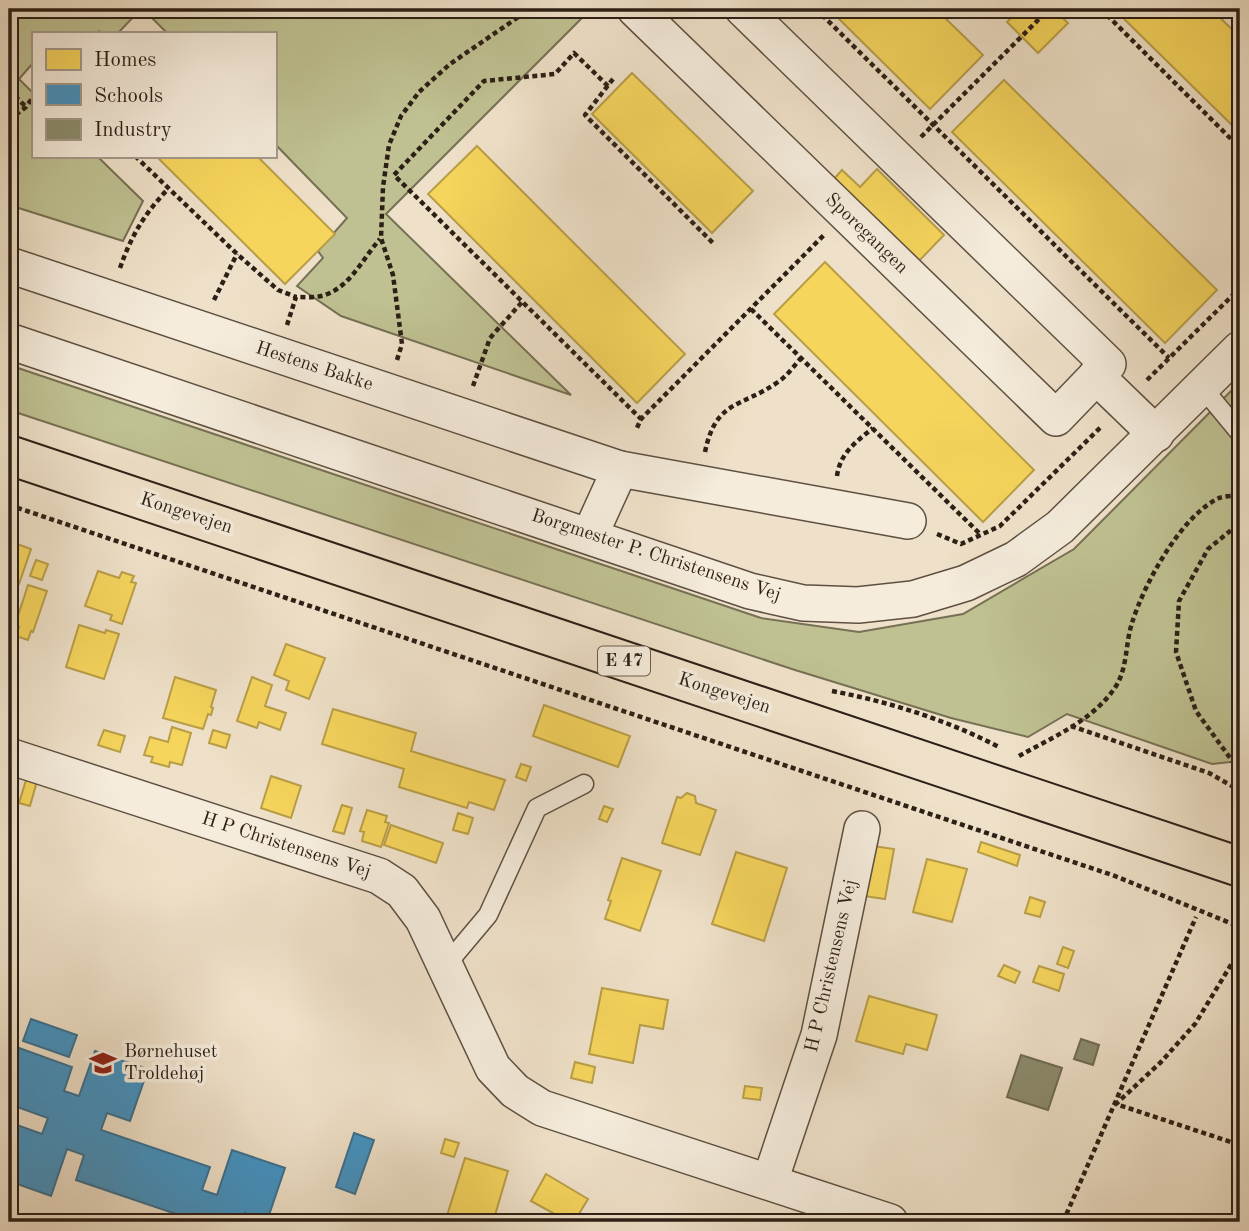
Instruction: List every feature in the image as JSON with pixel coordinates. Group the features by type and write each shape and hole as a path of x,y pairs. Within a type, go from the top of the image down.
{"main road":[{"name":"Kongevejen","path":"9,455 1240,867"}],"street":[{"name":"Sporegangen","path":"635,9 1056,418 1096,376"},
{"path":"743,9 1108,364 1096,376 1156,434"},
{"name":"Hestens Bakke","path":"9,265 620,469 908,521"},
{"name":"Borgmester P. Christensens Vej","path":"9,341 750,591 803,603 858,605 913,598 966,583 1016,559 1060,527 1240,349"},
{"path":"590,536 620,469"},
{"name":"H P Christensens Vej","path":"9,756 379,876 402,891 423,919 493,1068 516,1091 542,1108 890,1222"},
{"name":"H P Christensens Vej","path":"770,1181 819,1035 862,829"}],"lane":[{"path":"1202,387 1240,433"},
{"path":"446,965 488,915 537,808 584,783"}],"path":[{"path":"389,392 402,344 393,275 381,238 388,145 401,116 419,92 450,64 530,9"},
{"path":"816,9 1169,358"},
{"path":"916,142 1049,9"},
{"path":"1101,9 1240,148"},
{"path":"608,86 574,53 555,74 485,81 394,175 641,419"},
{"path":"613,79 585,115 713,243"},
{"path":"9,90 26,107"},
{"path":"9,120 26,107 32,98"},
{"path":"137,158 278,290 296,297 323,296 336,290 356,272 381,238"},
{"path":"110,299 127,250 146,212 167,188"},
{"path":"620,469 641,419 846,214"},
{"path":"278,355 296,297"},
{"path":"462,416 490,338 523,302"},
{"path":"751,309 981,535"},
{"path":"698,484 709,430 722,413 782,380 801,358"},
{"path":"833,508 839,464 845,452 873,428"},
{"path":"1018,757 1094,711 1115,688 1125,661 1131,624 1148,583 1167,549 1195,517 1220,498 1240,495"},
{"path":"9,505 1115,876 1240,927"},
{"path":"1240,523 1208,549 1179,601 1177,652 1196,711 1233,762 1240,790"},
{"path":"1071,726 1209,773 1240,790"},
{"path":"1063,1222 1196,917"},
{"path":"1116,1104 1161,1062 1195,1024 1240,950"},
{"path":"1116,1104 1240,1145"}],"green space":[{"path":"9,9 141,9 119,32 32,32 32,64 19,79 32,92 32,158 99,158 143,201 123,241 9,205"},
{"path":"143,9 591,9 386,214 571,395 341,316 297,286 323,258 318,251 347,218 276,145 276,32 166,32"},
{"path":"9,365 761,618 859,632 963,614 1074,549 1240,382 1240,761 1212,764 1067,714 1028,737 951,718 795,670 9,410"}],"building: Homes":[{"path":"829,9 936,9 983,55 930,109"},
{"path":"1020,9 1053,9 1068,23 1038,53 1007,22"},
{"path":"1114,9 1211,9 1240,37 1240,133"},
{"path":"632,73 753,191 712,233 592,114"},
{"path":"1004,80 1217,290 1165,343 952,132"},
{"path":"477,146 685,354 637,403 428,194"},
{"path":"158,158 259,158 335,234 285,284"},
{"path":"877,169 944,235 917,263 833,180 842,170 860,187"},
{"path":"825,262 1034,470 983,522 774,314"},
{"path":"9,541 31,549 19,584 9,580"},
{"path":"36,560 48,564 42,580 30,576"},
{"path":"98,571 119,578 122,572 134,576 131,582 136,583 122,624 110,620 112,615 85,606"},
{"path":"28,585 47,591 28,640 16,636 19,627 15,625"},
{"path":"79,625 119,634 104,679 66,667"},
{"path":"286,644 325,658 309,699 286,690 289,681 274,675"},
{"path":"175,677 216,690 211,715 208,714 203,729 163,718"},
{"path":"252,677 272,685 265,706 286,713 280,730 259,722 257,728 237,721"},
{"path":"544,705 630,736 618,767 533,736"},
{"path":"333,709 416,733 411,751 505,780 494,810 469,802 467,808 399,787 404,769 322,744"},
{"path":"172,727 191,733 182,765 170,762 169,767 151,762 153,757 144,755 150,737 168,742"},
{"path":"104,730 125,736 120,752 98,745"},
{"path":"213,730 230,735 226,748 209,743"},
{"path":"521,764 531,767 526,781 516,777"},
{"path":"271,776 301,786 291,818 261,808"},
{"path":"27,777 37,781 30,806 19,803"},
{"path":"687,793 695,796 696,803 716,810 700,855 662,843 677,797 681,798"},
{"path":"342,805 352,808 344,834 333,831"},
{"path":"604,806 613,809 607,822 599,819"},
{"path":"367,810 387,816 385,822 389,823 381,847 362,841 364,832 360,831"},
{"path":"458,813 473,818 468,834 453,830"},
{"path":"391,825 443,843 436,863 384,845"},
{"path":"981,842 1020,855 1017,866 978,852"},
{"path":"873,846 894,849 885,899 864,896"},
{"path":"736,852 787,868 764,941 712,924"},
{"path":"622,858 661,871 640,931 605,919 611,901 608,900"},
{"path":"927,859 967,869 952,922 913,912"},
{"path":"1030,897 1045,902 1040,917 1025,913"},
{"path":"1063,947 1074,951 1068,968 1057,964"},
{"path":"1004,965 1020,972 1015,983 998,976"},
{"path":"1039,966 1064,974 1059,991 1033,982"},
{"path":"602,988 668,1000 663,1029 640,1025 633,1063 589,1054"},
{"path":"869,996 937,1015 927,1050 906,1044 903,1054 856,1041"},
{"path":"575,1062 595,1067 592,1083 571,1078"},
{"path":"745,1086 762,1088 760,1100 743,1098"},
{"path":"445,1139 459,1143 454,1157 441,1153"},
{"path":"465,1158 508,1171 493,1222 445,1222"},
{"path":"546,1174 588,1199 574,1222 569,1222 531,1201"}],"building: Schools":[{"path":"31,1019 77,1035 69,1057 23,1041"},
{"path":"19,1048 72,1067 64,1091 79,1096 95,1051 148,1069 130,1121 107,1113 101,1130 210,1167 202,1190 217,1195 232,1150 285,1168 267,1221 245,1213 242,1222 184,1222 185,1217 76,1180 84,1155 67,1149 51,1196 9,1181 9,1149 17,1125 42,1134 48,1118 9,1104 9,1077"},
{"path":"354,1133 374,1140 355,1194 336,1187"}],"building: Industry":[{"path":"1081,1039 1099,1045 1093,1065 1074,1059"},
{"path":"1021,1055 1062,1068 1048,1110 1007,1097"}],"place":[{"name":"Børnehuset Troldehøj","path":"103,1063"}]}
